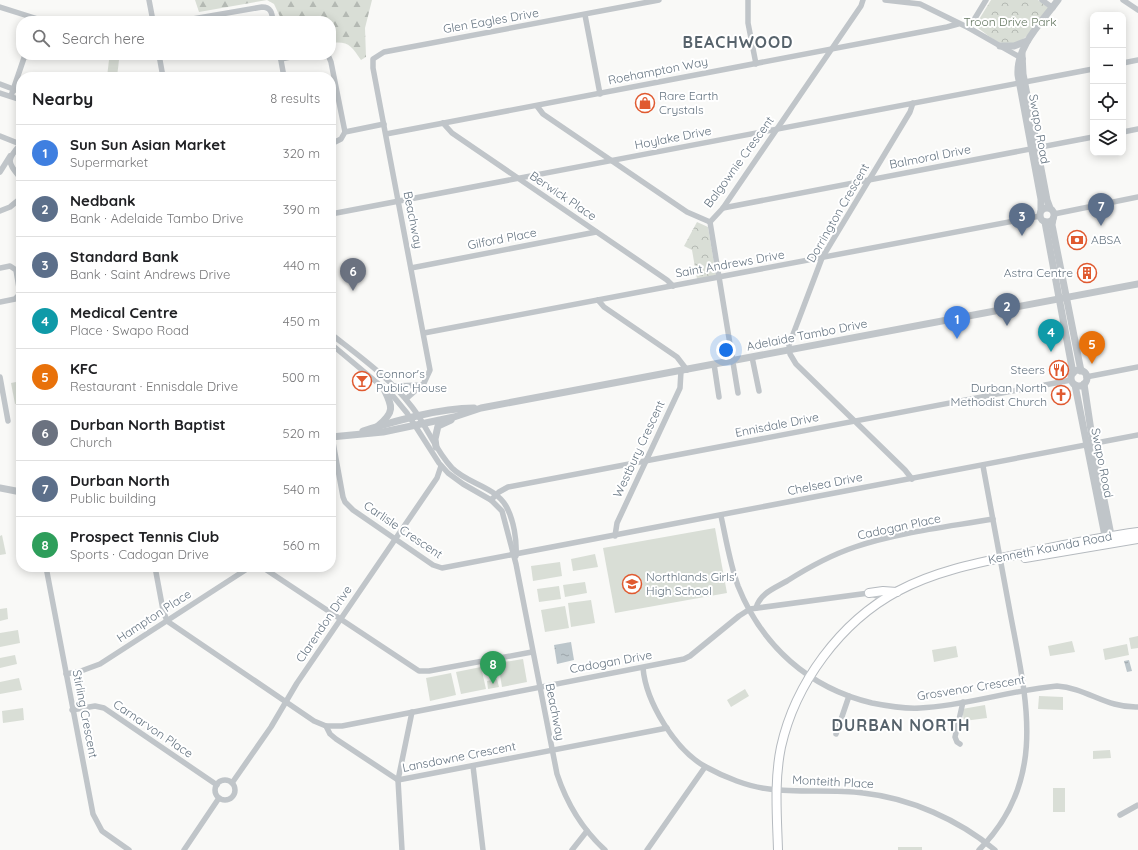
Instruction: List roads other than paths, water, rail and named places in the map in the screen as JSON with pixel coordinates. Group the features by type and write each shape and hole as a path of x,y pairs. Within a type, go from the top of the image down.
{"main road":[{"name":"Kenneth Kaunda Road","path":"778,850 776,790 779,762 786,730 794,709 810,677 825,654 844,632 884,599 925,578 962,568 1108,536 1138,532"},
{"name":"Kenneth Kaunda Road","path":"1000,560 1110,545 1138,539"},
{"path":"870,593 883,591 897,592"}],"street":[{"path":"149,0 151,16"},
{"name":"Glen Eagles Drive","path":"375,57 384,52 585,15 656,0"},
{"path":"748,0 748,23 756,64"},
{"name":"Balgownie Crescent","path":"537,106 543,114 687,212 710,222 723,208 861,6 863,0"},
{"path":"886,0 920,4 958,24 969,28 1021,57"},
{"path":"969,28 986,0"},
{"path":"1042,0 1053,8"},
{"name":"Swapo Road","path":"1058,0 1027,41 1021,57 1022,82 1034,149 1042,216 1081,370"},
{"path":"1123,0 1138,10"},
{"path":"0,7 26,16"},
{"path":"210,16 266,7 270,10 272,16"},
{"path":"585,15 600,94"},
{"path":"947,27 948,18"},
{"name":"Roehampton Way","path":"386,134 830,50 958,24"},
{"path":"1000,46 1014,46 1027,41"},
{"name":"Beachway","path":"375,57 373,68 430,370 426,380 406,399"},
{"path":"19,72 23,60"},
{"path":"160,60 162,72"},
{"path":"281,60 283,72"},
{"path":"330,60 333,72"},
{"path":"1126,62 1138,60"},
{"name":"Hoylake Drive","path":"336,213 1090,70"},
{"path":"11,96 16,80"},
{"path":"0,84 16,90"},
{"path":"336,87 345,132 341,139 336,142"},
{"path":"0,93 16,98"},
{"name":"Dorrington Crescent","path":"789,350 790,339 822,258 910,112 913,103"},
{"name":"Berwick Place","path":"443,123 452,133 667,280 673,286"},
{"path":"345,132 384,124"},
{"path":"1126,131 1138,129"},
{"path":"0,136 16,142"},
{"name":"Balmoral Drive","path":"723,208 1090,139"},
{"path":"0,172 16,149"},
{"name":"Swapo Road","path":"1034,149 1047,200 1053,214 1052,225 1073,379 1090,445 1110,545"},
{"path":"10,156 10,165 16,173"},
{"path":"1042,216 1138,197"},
{"path":"0,211 10,207 16,202"},
{"path":"1042,216 1046,207 1053,214"},
{"name":"Saint Andrews Drive","path":"424,333 1042,216"},
{"path":"710,222 738,393"},
{"name":"Gilford Place","path":"411,268 596,232"},
{"path":"0,268 10,266 16,270"},
{"name":"Adelaide Tambo Drive","path":"336,436 353,434 375,434 419,425 481,408 1138,284"},
{"path":"0,302 16,299"},
{"path":"598,300 604,307 677,357 684,370"},
{"path":"336,338 394,386 406,399 419,425"},
{"path":"336,348 383,386 414,417"},
{"path":"789,350 791,358 796,364 905,470 912,479"},
{"path":"752,357 759,391"},
{"path":"361,368 366,362"},
{"path":"714,364 719,397"},
{"path":"1073,379 1085,380 1138,367"},
{"name":"Westbury Crescent","path":"615,536 617,523 680,388 684,370"},
{"path":"1073,379 1081,370 1085,380"},
{"path":"0,377 2,395 8,421"},
{"name":"Ennisdale Drive","path":"491,500 508,487 1073,379"},
{"name":"Swapo Road","path":"1085,380 1090,445"},
{"path":"394,386 420,385"},
{"path":"376,427 389,416 391,411 391,403 383,386"},
{"name":"Adelaide Tambo Drive","path":"353,434 414,417 463,408 481,408"},
{"path":"436,447 435,438 438,426 463,414"},
{"name":"Beachway","path":"419,425 443,458 458,474 496,495 506,506 510,514 517,546 515,554"},
{"name":"Beachway","path":"419,425 441,466 448,474 497,504 504,517 515,554 532,652 556,774 565,796 587,831 605,850"},
{"name":"Chelsea Drive","path":"515,554 983,466 1138,435"},
{"name":"Carlisle Crescent","path":"336,457 345,502 433,565 442,568 515,554"},
{"name":"Clarendon Drive","path":"232,783 437,478 441,466"},
{"path":"979,850 986,843 1010,808 1022,775 1028,736 1024,690 983,466"},
{"path":"437,478 448,474"},
{"path":"0,488 16,491"},
{"name":"Grosvenor Crescent","path":"721,516 736,579 753,609 763,633 782,655 810,677 837,692 884,706 917,709 1024,690 1057,686 1068,687 1116,706 1138,707"},
{"name":"Cadogan Place","path":"753,609 761,597 776,587 814,564 854,547 911,534 993,519"},
{"name":"Stirling Crescent","path":"47,572 72,710 95,820 107,835 129,850"},
{"path":"156,572 163,610 167,620"},
{"name":"Hampton Place","path":"66,674 82,671 100,664 242,572"},
{"path":"269,572 418,672 532,652"},
{"path":"870,593 884,599"},
{"name":"Cadogan Drive","path":"326,726 342,726 679,661 690,656 739,616 753,609 870,593"},
{"name":"Lansdowne Crescent","path":"167,620 314,721 326,726 330,734 336,739 398,780 667,728"},
{"name":"Monteith Place","path":"643,668 648,693 667,728 688,752 705,767 736,780 776,790 857,792 891,798 941,816 995,850"},
{"path":"836,734 849,696"},
{"path":"960,744 955,737 963,702"},
{"name":"Carnarvon Place","path":"72,710 95,706 104,708 217,785"},
{"path":"402,850 398,780 412,712"},
{"path":"473,766 482,850"},
{"path":"647,850 705,767"},
{"path":"222,781 232,783 235,789 232,798 225,801 218,798 215,792 217,785 222,781"},
{"path":"184,850 218,798"},
{"path":"1120,815 1138,805"},
{"path":"572,850 587,831"}],"water":[{"path":"571,642 574,660 557,664 554,645"},
{"path":"1129,660 1132,671 1127,672 1124,661"}],"place":[{"name":"Rare Earth Crystals","path":"645,103"},
{"name":"Durban North","path":"1101,226"},
{"name":"Standard Bank","path":"1022,236"},
{"name":"ABSA","path":"1077,240"},
{"name":"Astra Centre","path":"1087,273"},
{"name":"Durban North Baptist","path":"353,291"},
{"name":"Nedbank","path":"1007,326"},
{"name":"Sun Sun Asian Market","path":"957,339"},
{"name":"Medical Centre","path":"1051,352"},
{"name":"KFC","path":"1092,364"},
{"name":"Steers","path":"1059,370"},
{"name":"Connor's Public House","path":"362,381"},
{"name":"Durban North Methodist Church","path":"1061,395"},
{"name":"Northlands Girls' High School","path":"632,584"},
{"name":"Prospect Tennis Club","path":"493,684"}],"district":[{"name":"BEACHWOOD","path":"738,42"},
{"name":"DURBAN NORTH","path":"901,725"}],"park label":[{"name":"Troon Drive Park","path":"1010,22"}]}
